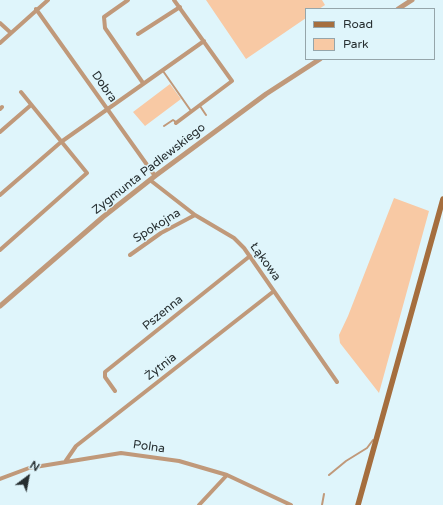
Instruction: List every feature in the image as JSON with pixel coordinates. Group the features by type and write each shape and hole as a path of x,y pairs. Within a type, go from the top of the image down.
{"main road":[{"path":"358,505 380,431 443,199"}],"street":[{"path":"0,43 48,0"},
{"path":"128,0 104,17 105,28 143,83"},
{"path":"174,0 232,81 176,122"},
{"path":"400,8 412,0"},
{"path":"138,34 180,7"},
{"name":"Dobra","path":"36,10 155,176"},
{"path":"0,23 11,33"},
{"path":"0,195 61,142 143,83 163,71 204,40"},
{"name":"Zygmunta Padlewskiego","path":"0,306 103,217 155,176 266,94 318,60"},
{"path":"0,250 87,173 21,92"},
{"path":"0,132 31,105"},
{"name":"Łąkowa","path":"150,180 195,214 234,238 244,248 337,382"},
{"name":"Spokojna","path":"130,255 161,232 195,214"},
{"name":"Pszenna","path":"115,391 105,377 105,372 250,256"},
{"name":"Żytnia","path":"65,462 76,446 274,291"},
{"name":"Polna","path":"0,479 29,468 121,453 179,461 227,475 291,505"},
{"path":"199,505 227,475"}],"lane":[{"path":"163,71 191,111"},
{"path":"199,105 206,114"},
{"path":"164,126 174,120 176,122"},
{"path":"329,475 346,461 367,448 380,431"},
{"path":"322,505 324,494"}],"green space":[{"path":"206,0 322,0 325,5 320,8 305,8 305,19 246,59"},
{"path":"170,84 181,99 145,126 133,112"},
{"path":"394,198 429,211 379,393 340,343 339,335 348,316"}]}
